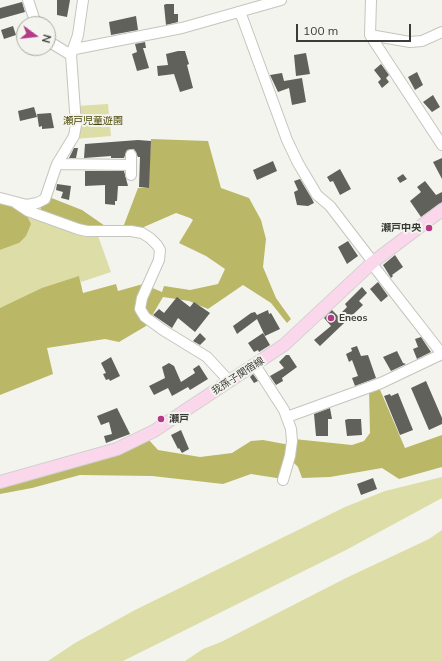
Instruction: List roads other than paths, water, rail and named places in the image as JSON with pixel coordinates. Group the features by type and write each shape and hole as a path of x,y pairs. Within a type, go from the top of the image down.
{"main road":[{"name":"我孫子関宿線","path":"0,482 104,453 128,444 154,431 284,345 372,263 442,210"}],"street":[{"path":"28,0 33,16"},
{"path":"0,198 27,205 37,203 45,199 58,164 76,131 73,52 78,34 83,0"},
{"path":"56,44 73,52 182,28 281,0"},
{"path":"372,0 370,35 442,144"},
{"path":"238,12 242,17 287,140 298,163 317,195 330,206 442,354 381,383 287,417"},
{"path":"370,35 410,42 422,41 442,32"},
{"path":"58,164 131,165"},
{"path":"16,203 28,211 78,229 87,231 142,233 150,238 160,250 159,260 142,298 140,309 145,317 163,330 207,357 229,382"},
{"path":"255,365 287,417 291,429 292,441 284,480"}],"place":[{"name":"瀬戸中央","path":"429,228"},
{"name":"Eneos","path":"331,318"},
{"name":"瀬戸","path":"161,419"}],"park label":[{"name":"瀬戸児童遊園","path":"93,121"}]}
